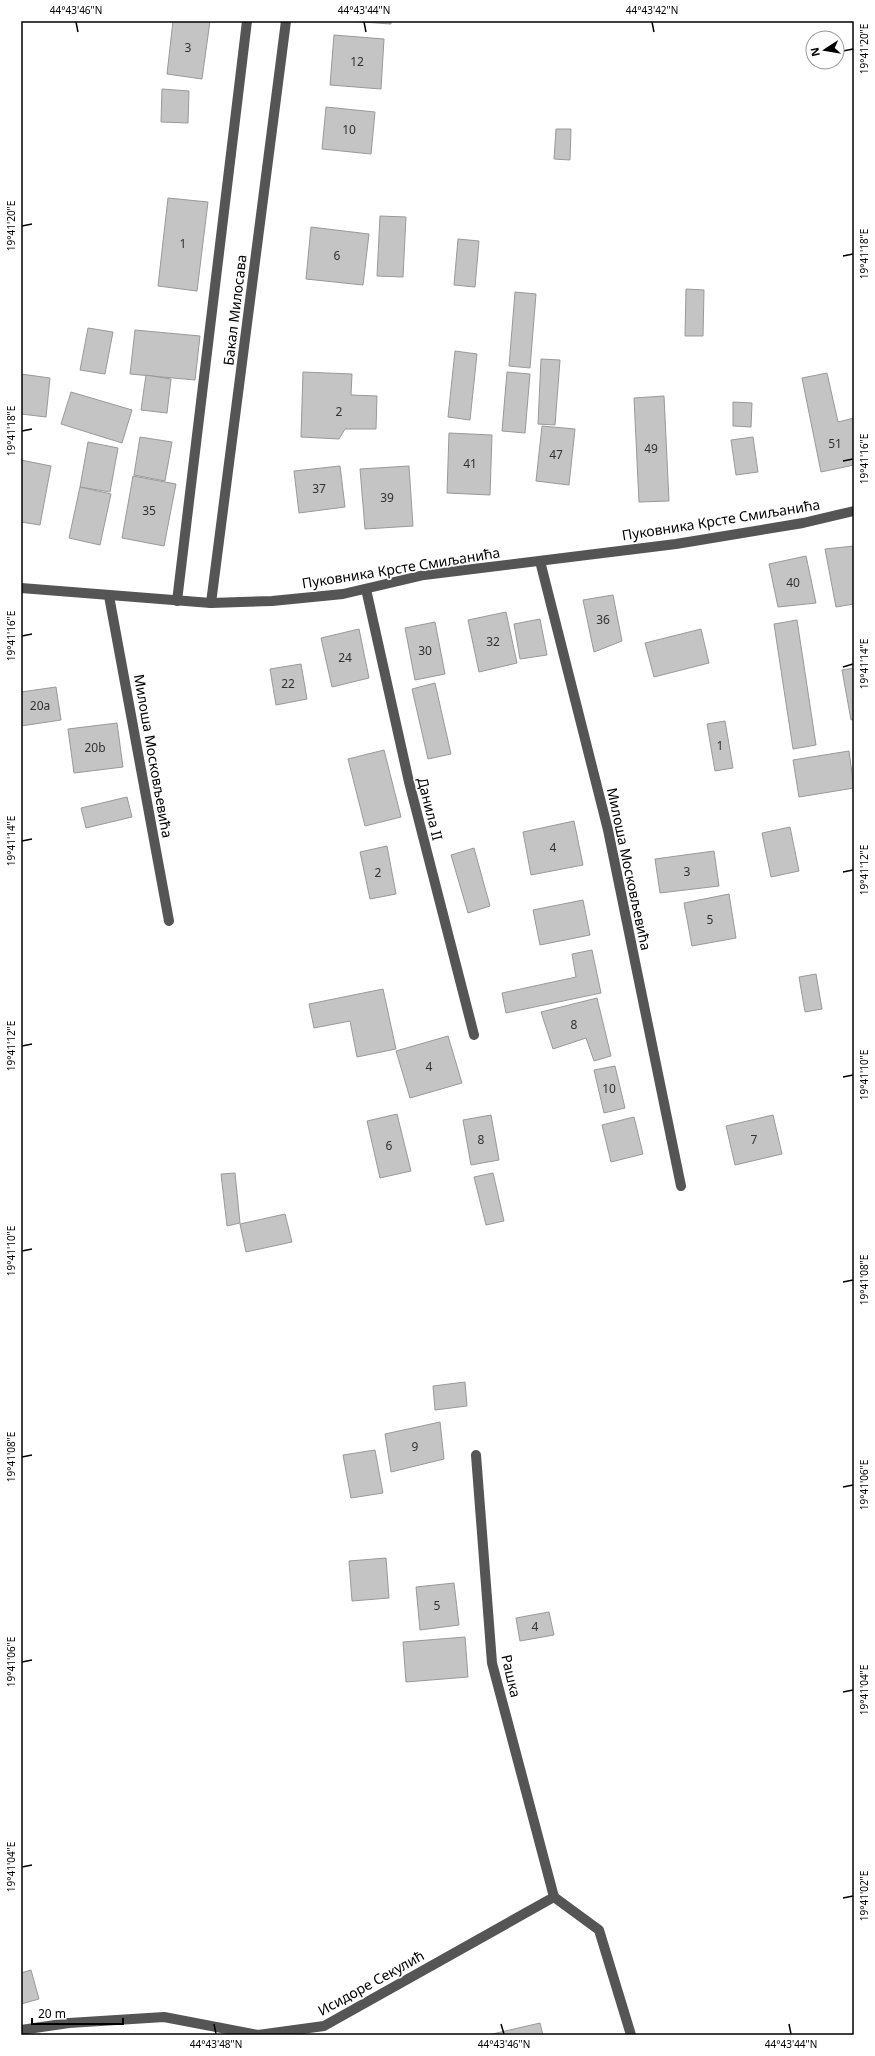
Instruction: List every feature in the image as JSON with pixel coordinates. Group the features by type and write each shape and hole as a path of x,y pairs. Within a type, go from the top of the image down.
{"street":[{"name":"Бакал Милосава","path":"177,601 247,21"},
{"name":"Бакал Милосава","path":"211,603 286,21"},
{"name":"Пуковника Крсте Смиљанића","path":"21,588 211,603 272,602 343,594 424,576 676,544 803,523 854,511"},
{"name":"Милоша Московљевића","path":"540,561 608,830 682,1186"},
{"name":"Данила II","path":"366,589 409,782 474,1035"},
{"name":"Милоша Московљевића","path":"109,596 169,921"},
{"name":"Рашка","path":"476,1455 492,1663 554,1896"},
{"name":"Исидоре Секулић","path":"21,2030 69,2023 164,2017 258,2035 324,2026 554,1896"},
{"path":"554,1896 599,1930 631,2035"}],"building":[{"path":"173,21 210,21 202,79 167,74"},
{"path":"348,21 391,21 391,24"},
{"path":"334,35 384,39 381,89 330,85"},
{"path":"162,89 189,91 188,123 161,122"},
{"path":"326,107 375,112 371,154 322,149"},
{"path":"556,129 571,129 570,160 554,159"},
{"path":"168,198 208,202 197,291 158,286"},
{"path":"380,216 406,217 403,277 377,276"},
{"path":"311,227 369,234 363,285 306,279"},
{"path":"458,239 479,241 475,287 454,285"},
{"path":"686,289 704,290 703,336 685,336"},
{"path":"515,292 536,294 530,368 509,366"},
{"path":"88,328 113,332 105,374 80,370"},
{"path":"135,330 200,336 195,380 130,374"},
{"path":"455,351 477,354 470,420 448,417"},
{"path":"541,359 560,360 555,425 538,424"},
{"path":"303,372 352,374 351,395 377,396 376,429 345,429 339,439 301,437"},
{"path":"507,372 530,374 525,433 502,431"},
{"path":"827,373 838,422 854,418 854,465 821,472 802,378"},
{"path":"21,374 50,378 46,417 21,414"},
{"path":"146,375 171,379 167,413 141,410"},
{"path":"71,392 132,410 122,443 61,424"},
{"path":"664,396 669,501 639,502 634,398"},
{"path":"733,402 752,403 751,427 733,426"},
{"path":"542,426 575,429 569,485 536,481"},
{"path":"449,433 492,435 490,495 447,493"},
{"path":"140,437 172,442 165,481 134,475"},
{"path":"753,437 758,472 736,475 731,440"},
{"path":"88,442 118,448 110,492 80,487"},
{"path":"21,460 51,466 40,525 21,522"},
{"path":"340,466 345,507 299,513 294,471"},
{"path":"409,466 413,526 365,529 360,469"},
{"path":"133,476 176,484 164,546 122,538"},
{"path":"80,487 111,494 100,545 69,538"},
{"path":"854,546 854,604 836,607 825,549"},
{"path":"806,556 816,603 778,607 769,564"},
{"path":"613,595 622,641 594,652 583,600"},
{"path":"506,612 517,663 479,672 468,620"},
{"path":"540,619 547,655 520,659 514,624"},
{"path":"797,620 816,745 793,749 774,624"},
{"path":"435,622 445,674 415,680 405,628"},
{"path":"359,629 369,678 332,687 321,638"},
{"path":"701,629 709,663 654,677 645,643"},
{"path":"301,664 307,699 276,705 270,669"},
{"path":"854,668 854,719 851,720 842,670"},
{"path":"435,683 451,754 428,759 412,689"},
{"path":"56,687 61,720 21,726 21,692"},
{"path":"725,721 733,768 715,771 707,724"},
{"path":"117,723 123,767 74,773 68,729"},
{"path":"384,750 401,817 365,826 348,759"},
{"path":"849,751 854,788 799,797 793,760"},
{"path":"127,797 132,817 86,828 81,808"},
{"path":"574,821 583,865 531,875 523,832"},
{"path":"790,827 799,871 771,877 762,833"},
{"path":"387,846 396,894 370,899 360,852"},
{"path":"474,848 490,906 468,913 451,855"},
{"path":"714,851 719,886 660,893 655,859"},
{"path":"729,894 736,938 692,946 684,903"},
{"path":"583,900 590,935 540,945 533,910"},
{"path":"592,950 601,993 506,1013 502,993 576,977 572,954"},
{"path":"816,974 822,1009 805,1012 799,977"},
{"path":"383,989 396,1049 357,1057 350,1021 314,1028 309,1004"},
{"path":"597,998 611,1056 594,1061 586,1038 553,1049 541,1012"},
{"path":"448,1036 462,1083 410,1098 396,1051"},
{"path":"615,1066 625,1108 604,1113 594,1070"},
{"path":"397,1114 411,1171 380,1178 367,1121"},
{"path":"491,1115 499,1160 471,1165 463,1120"},
{"path":"773,1115 782,1154 735,1165 726,1126"},
{"path":"634,1117 643,1154 611,1162 602,1125"},
{"path":"235,1173 240,1223 227,1226 221,1174"},
{"path":"493,1173 504,1221 486,1225 474,1177"},
{"path":"285,1214 292,1242 246,1252 240,1224"},
{"path":"465,1382 467,1406 435,1410 433,1386"},
{"path":"440,1422 444,1459 391,1472 385,1434"},
{"path":"375,1450 383,1493 351,1498 343,1455"},
{"path":"386,1558 389,1598 352,1601 349,1561"},
{"path":"454,1583 459,1625 420,1630 416,1587"},
{"path":"549,1612 554,1635 520,1641 516,1618"},
{"path":"465,1637 468,1677 406,1682 403,1642"},
{"path":"31,1970 39,1999 21,2004 21,1973"},
{"path":"540,2023 543,2035 488,2035"}]}
